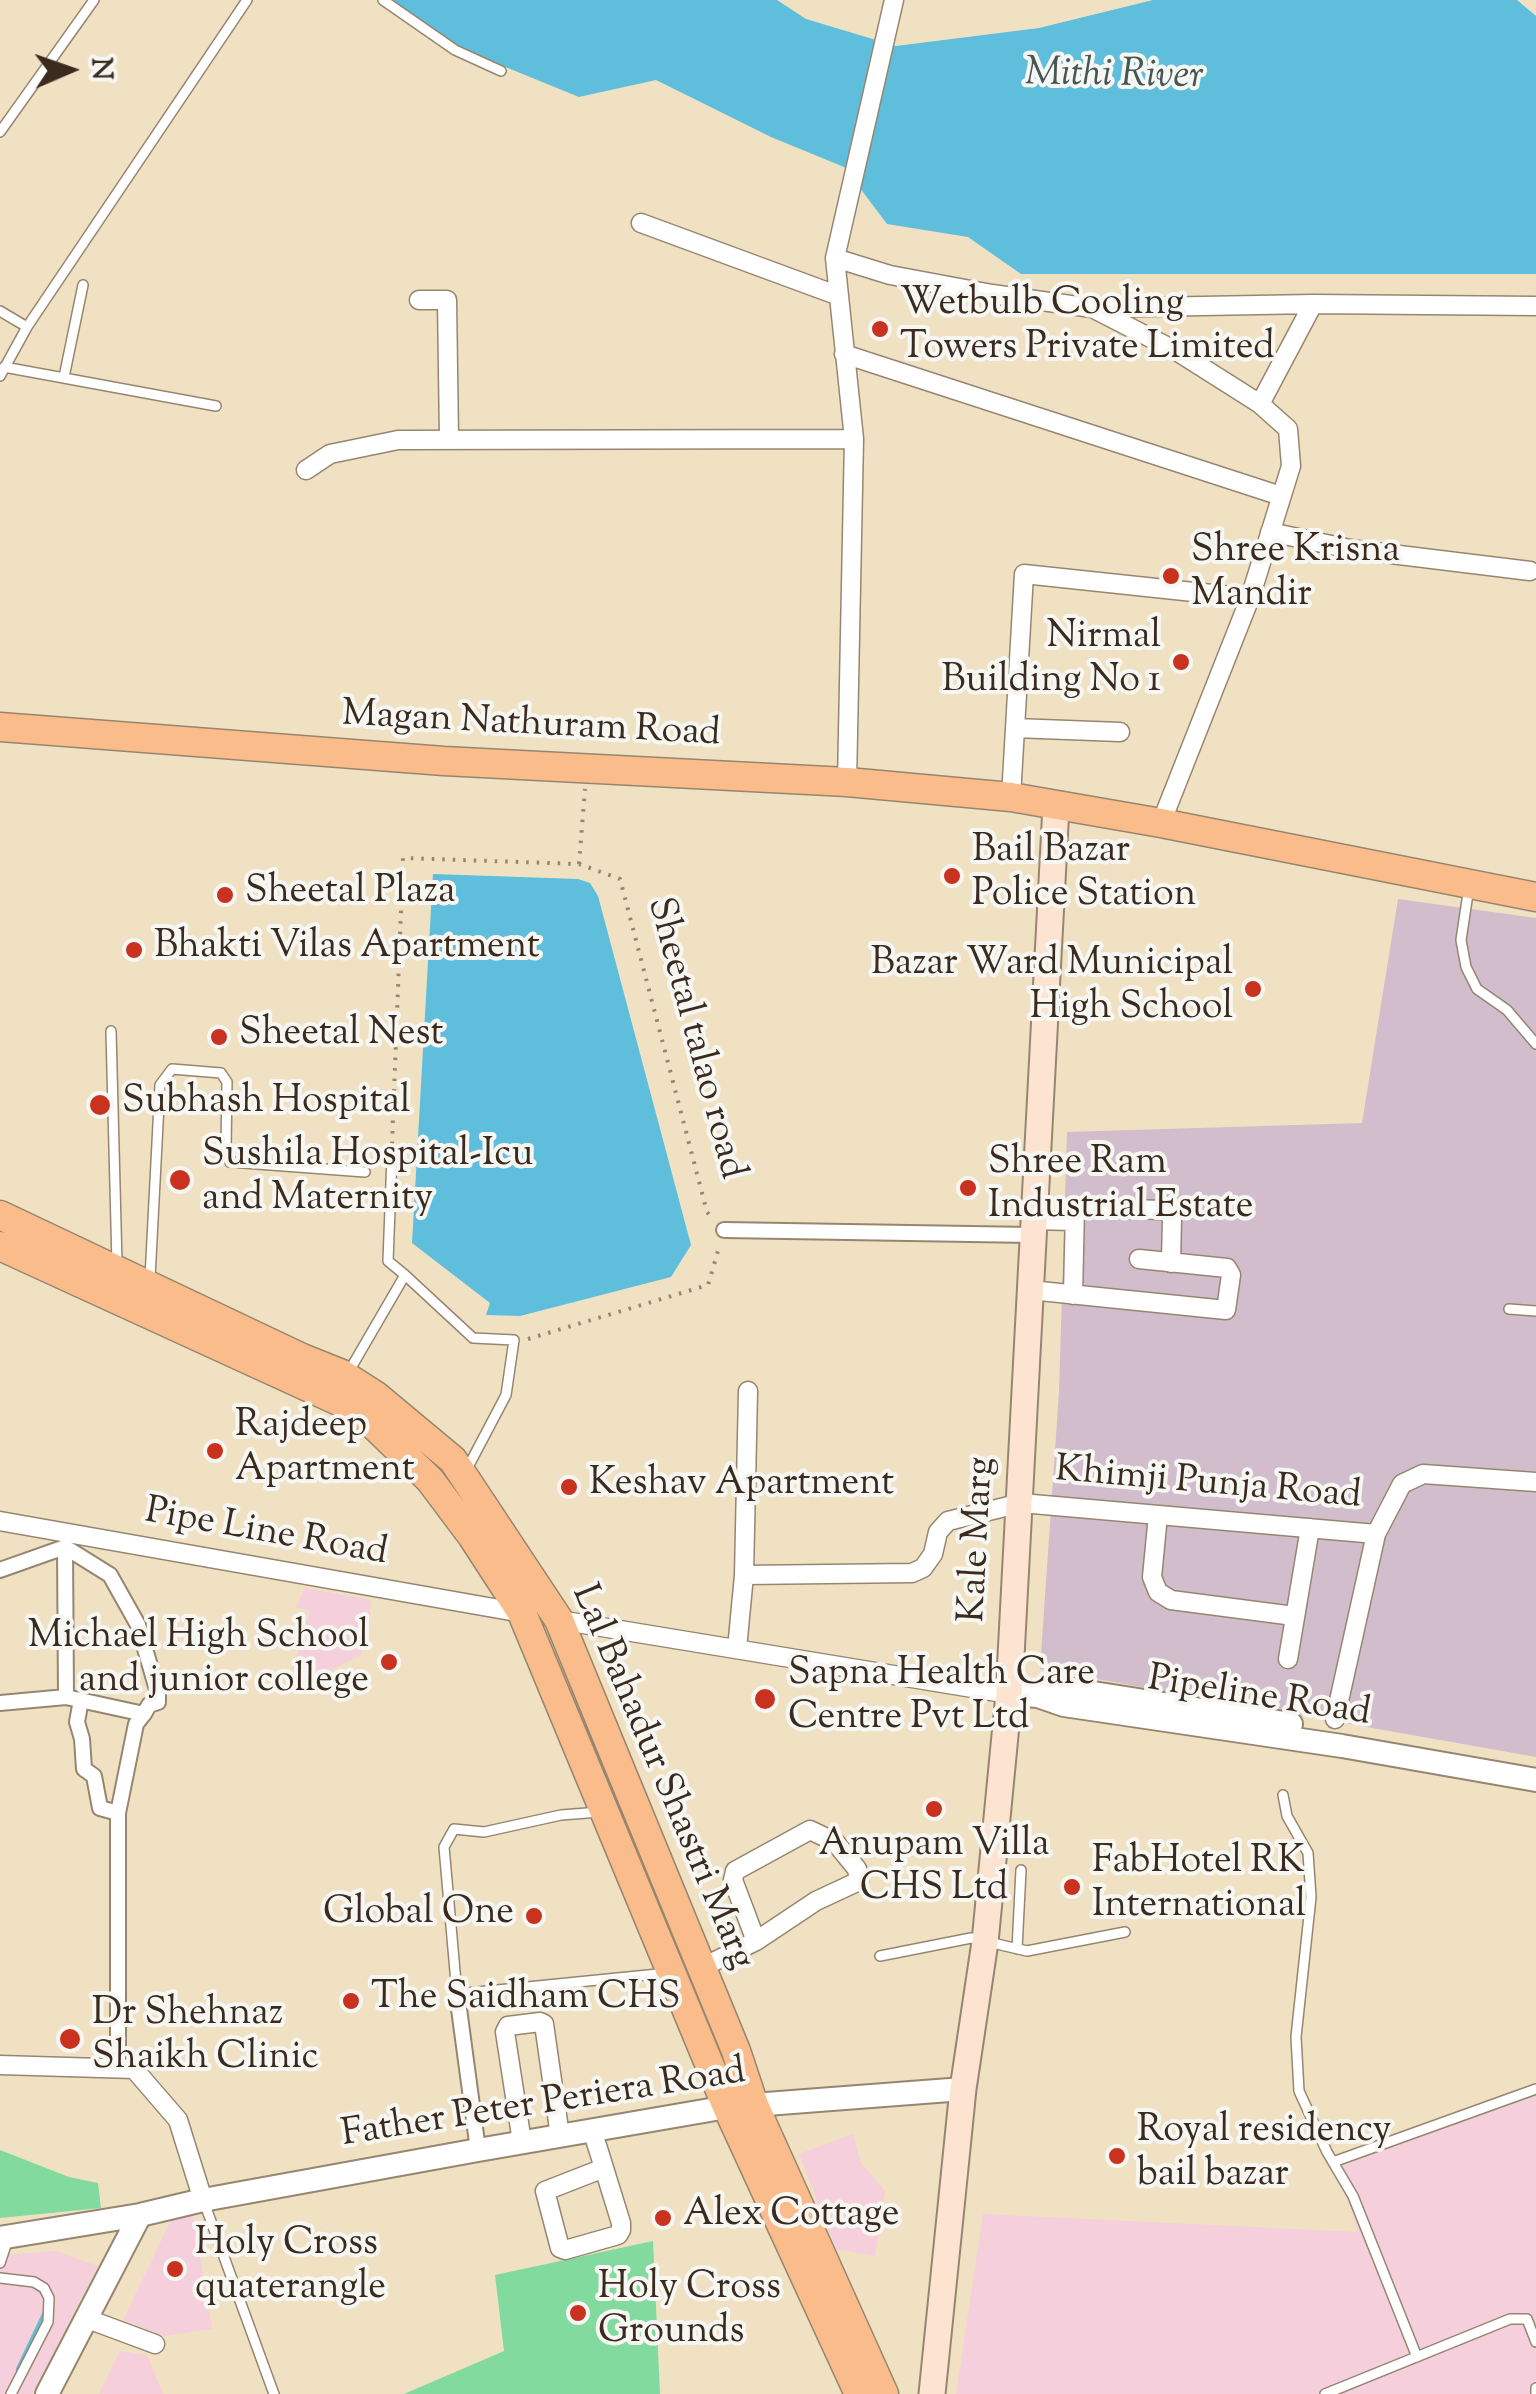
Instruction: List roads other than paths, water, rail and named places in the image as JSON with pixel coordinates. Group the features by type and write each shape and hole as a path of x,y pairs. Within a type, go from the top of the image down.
{"main road":[{"name":"Magan Nathuram Road","path":"0,727 235,747 846,782 1011,798 1161,823 1536,897"},
{"name":"Kale Marg","path":"932,2394 962,2089 985,1942 1009,1694 1056,806"},
{"name":"Lal Bahadur Shastri Marg","path":"0,1216 149,1286 341,1388 358,1410 430,1480 522,1613 671,1972 884,2394"},
{"name":"Lal Bahadur Shastri Marg","path":"0,1246 341,1388 375,1395 452,1460 558,1620 736,2051 741,2106 858,2394"}],"street":[{"path":"846,782 854,439 834,258 894,0"},
{"path":"641,223 839,296"},
{"path":"834,258 890,275 1092,308 1313,304 1536,306"},
{"path":"419,300 448,300 449,440"},
{"path":"1260,404 1313,304"},
{"path":"1092,308 1178,352 1260,404 1288,430 1292,466 1250,598 1161,823"},
{"path":"844,354 1281,496"},
{"path":"306,470 330,454 398,440 854,439"},
{"path":"1270,532 1350,549 1530,571"},
{"path":"1011,798 1024,574 1250,598"},
{"path":"1015,728 1120,732"},
{"path":"1073,1295 1073,1210 1078,1207 1166,1210 1172,1218 1171,1262"},
{"path":"724,1230 1033,1227 1073,1221"},
{"path":"1030,1290 1226,1310 1230,1275 1227,1268 1139,1259"},
{"path":"737,1649 744,1575 748,1391"},
{"name":"Khimji Punja Road","path":"744,1575 912,1572 924,1568 933,1554 938,1532 948,1520 1021,1503 1376,1534 1402,1484 1424,1474 1536,1482"},
{"path":"1158,1515 1152,1577 1158,1592 1171,1600 1294,1616"},
{"name":"Pipe Line Road","path":"0,1521 522,1613"},
{"path":"1288,1660 1310,1528"},
{"path":"1335,1718 1376,1534"},
{"path":"0,1570 64,1547"},
{"path":"64,1547 73,1699 84,1769 94,1776 100,1808 118,1812"},
{"path":"64,1547 110,1575 138,1626 158,1693 158,1702 150,1705 136,1724 118,1812 118,2068"},
{"name":"Pipeline Road","path":"558,1620 1038,1696 1064,1706 1112,1704 1536,1780"},
{"path":"0,1703 73,1699 144,1714"},
{"path":"1112,1704 1536,1768"},
{"path":"701,1968 756,1941 816,1901 859,1881 857,1869 835,1842 810,1830 735,1871 733,1880 756,1941"},
{"path":"456,1994 478,2150"},
{"path":"522,2142 505,2032 508,2026 544,2024 560,2136"},
{"path":"0,2065 134,2069 178,2120 203,2200"},
{"name":"Father Peter Periera Road","path":"4,2237 741,2106 962,2089"},
{"path":"592,2130 604,2168 621,2230 618,2235 565,2250 560,2248 545,2191 604,2168"},
{"path":"47,2394 140,2214"},
{"path":"85,2318 155,2344"}],"lane":[{"path":"0,132 94,0"},
{"path":"216,406 64,377 2,371 246,0"},
{"path":"384,0 455,50 501,71"},
{"path":"64,377 82,285"},
{"path":"0,311 27,328"},
{"path":"1470,884 1461,940 1466,967 1477,989 1507,1010 1536,1044"},
{"path":"111,1031 118,1271"},
{"path":"149,1286 160,1086 172,1068 222,1073 228,1082 226,1150 230,1162 365,1172"},
{"path":"392,1156 388,1261 473,1338 514,1340 506,1395 463,1476"},
{"path":"341,1388 404,1275"},
{"path":"1509,1309 1536,1310"},
{"path":"1284,1795 1287,1816 1308,1853 1310,1882 1296,2037 1300,2091 1353,2196 1417,2357"},
{"path":"604,1812 561,1815 484,1832 454,1829 444,1847 456,1994 671,1972"},
{"path":"1017,1949 1021,1870"},
{"path":"880,1956 971,1938 1027,1951 1125,1932"},
{"path":"1333,2162 1536,2089"},
{"path":"203,2200 274,2394"},
{"path":"0,2263 4,2237"},
{"path":"0,2278 34,2282 44,2288 49,2298 48,2322 11,2394"},
{"path":"1325,2394 1510,2319 1526,2319 1536,2342"}],"water":[{"name":"Mithi River","path":"391,0 777,0 806,19 896,46 1039,28 1153,0 1517,0 1536,16 1536,274 1021,274 968,237 887,224 844,167 771,137 656,80 579,97 459,48"},
{"path":"433,874 578,879 590,883 598,896 691,1245 671,1277 520,1316 486,1315 490,1303 412,1243"}],"waterway":[{"path":"19,2369 46,2312"}],"place":[{"name":"Wetbulb Cooling Towers Private Limited","path":"880,329"},
{"name":"Shree Krisna Mandir","path":"1171,576"},
{"name":"Nirmal Building No 1","path":"1181,662"},
{"name":"Bail Bazar Police Station","path":"952,876"},
{"name":"Sheetal Plaza","path":"225,895"},
{"name":"Bhakti Vilas Apartment","path":"134,950"},
{"name":"Bazar Ward Municipal High School","path":"1253,989"},
{"name":"Sheetal Nest","path":"219,1037"},
{"name":"Subhash Hospital","path":"100,1105"},
{"name":"Sushila Hospital-Icu and Maternity","path":"180,1180"},
{"name":"Shree Ram Industrial Estate","path":"968,1188"},
{"name":"Rajdeep Apartment","path":"215,1451"},
{"name":"Keshav Apartment","path":"569,1487"},
{"name":"Michael High School and junior college","path":"389,1662"},
{"name":"Sapna Health Care Centre Pvt Ltd","path":"765,1699"},
{"name":"Anupam Villa CHS Ltd","path":"934,1809"},
{"name":"FabHotel RK International","path":"1072,1887"},
{"name":"Global One","path":"534,1916"},
{"name":"The Saidham CHS","path":"351,2001"},
{"name":"Dr Shehnaz Shaikh Clinic","path":"70,2039"},
{"name":"Royal residency bail bazar","path":"1117,2156"},
{"name":"Alex Cottage","path":"663,2218"},
{"name":"Holy Cross quaterangle","path":"175,2269"},
{"name":"Holy Cross Grounds","path":"578,2313"}]}
